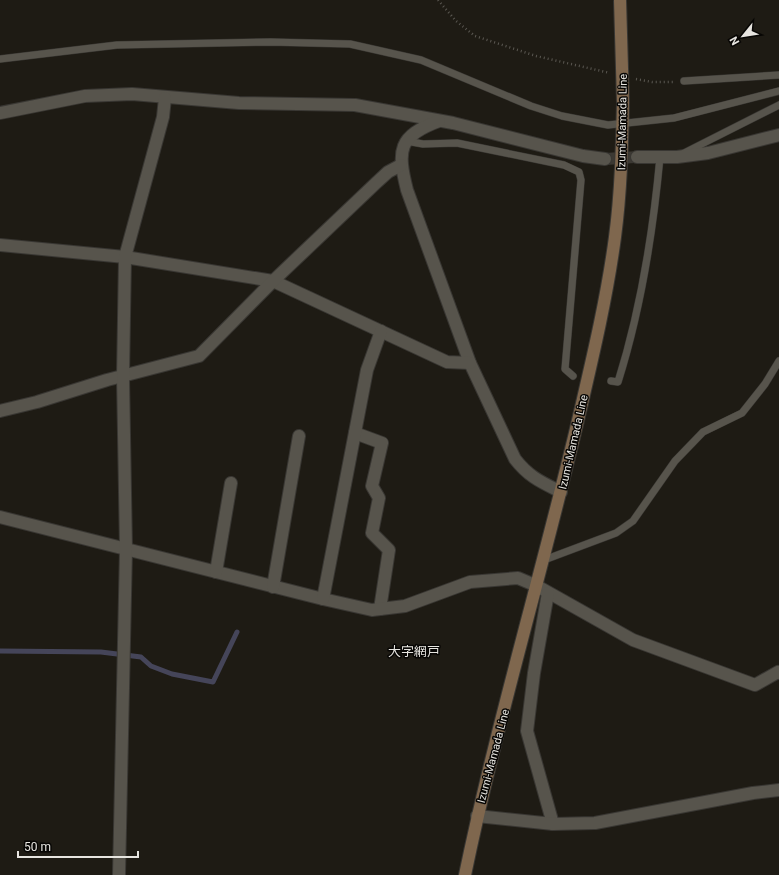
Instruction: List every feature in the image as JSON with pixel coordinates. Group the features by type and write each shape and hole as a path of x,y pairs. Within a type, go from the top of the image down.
{"main road":[{"name":"Izumi-Mamada Line","path":"465,875 477,816 544,560 599,331 610,268 620,191 623,102 620,0"}],"street":[{"path":"0,114 85,96 132,94 165,98 239,103 355,105 440,121 583,156 605,159"},
{"path":"119,875 126,549 123,377 125,256 163,117 165,98"},
{"path":"440,121 419,129 406,141 403,149 401,165 407,190 470,363 515,459 534,479 561,492"},
{"path":"637,157 677,157 708,153 779,135"},
{"path":"0,411 37,402 107,380 199,356 273,280 388,172 401,165"},
{"path":"0,245 125,256 273,280 447,362 470,363"},
{"path":"323,599 367,370 381,331"},
{"path":"355,433 382,443 372,486 379,498 372,533 389,550 380,609"},
{"path":"274,587 299,436"},
{"path":"216,572 231,483"},
{"path":"0,517 274,587 372,610 405,606 470,582 518,578 537,586 633,640 755,685 778,672 779,673"},
{"path":"548,593 534,673 527,731 553,824"},
{"path":"477,816 553,824 595,823 753,793 779,790"}],"lane":[{"path":"0,59 117,45 271,42 350,44 387,51 421,60 496,92 562,116 590,123 608,125 674,118 779,91"},
{"path":"684,81 779,76"},
{"path":"677,157 779,105"},
{"path":"406,141 423,144 457,143 564,165 579,172 581,180 565,369 573,376"},
{"path":"611,382 618,382 644,283 657,195 660,157"},
{"path":"544,560 616,533 634,521 675,461 703,432 742,413 765,384 779,361"}],"path":[{"path":"438,0 456,21 475,36 536,56 616,74"},
{"path":"630,77 652,82 684,81"}],"waterway":[{"path":"0,651 101,652 141,657 151,666 172,674 213,682 237,632"}],"tunnel":[{"path":"605,159 637,157"}],"district":[{"name":"大字網戸","path":"414,651"}]}
